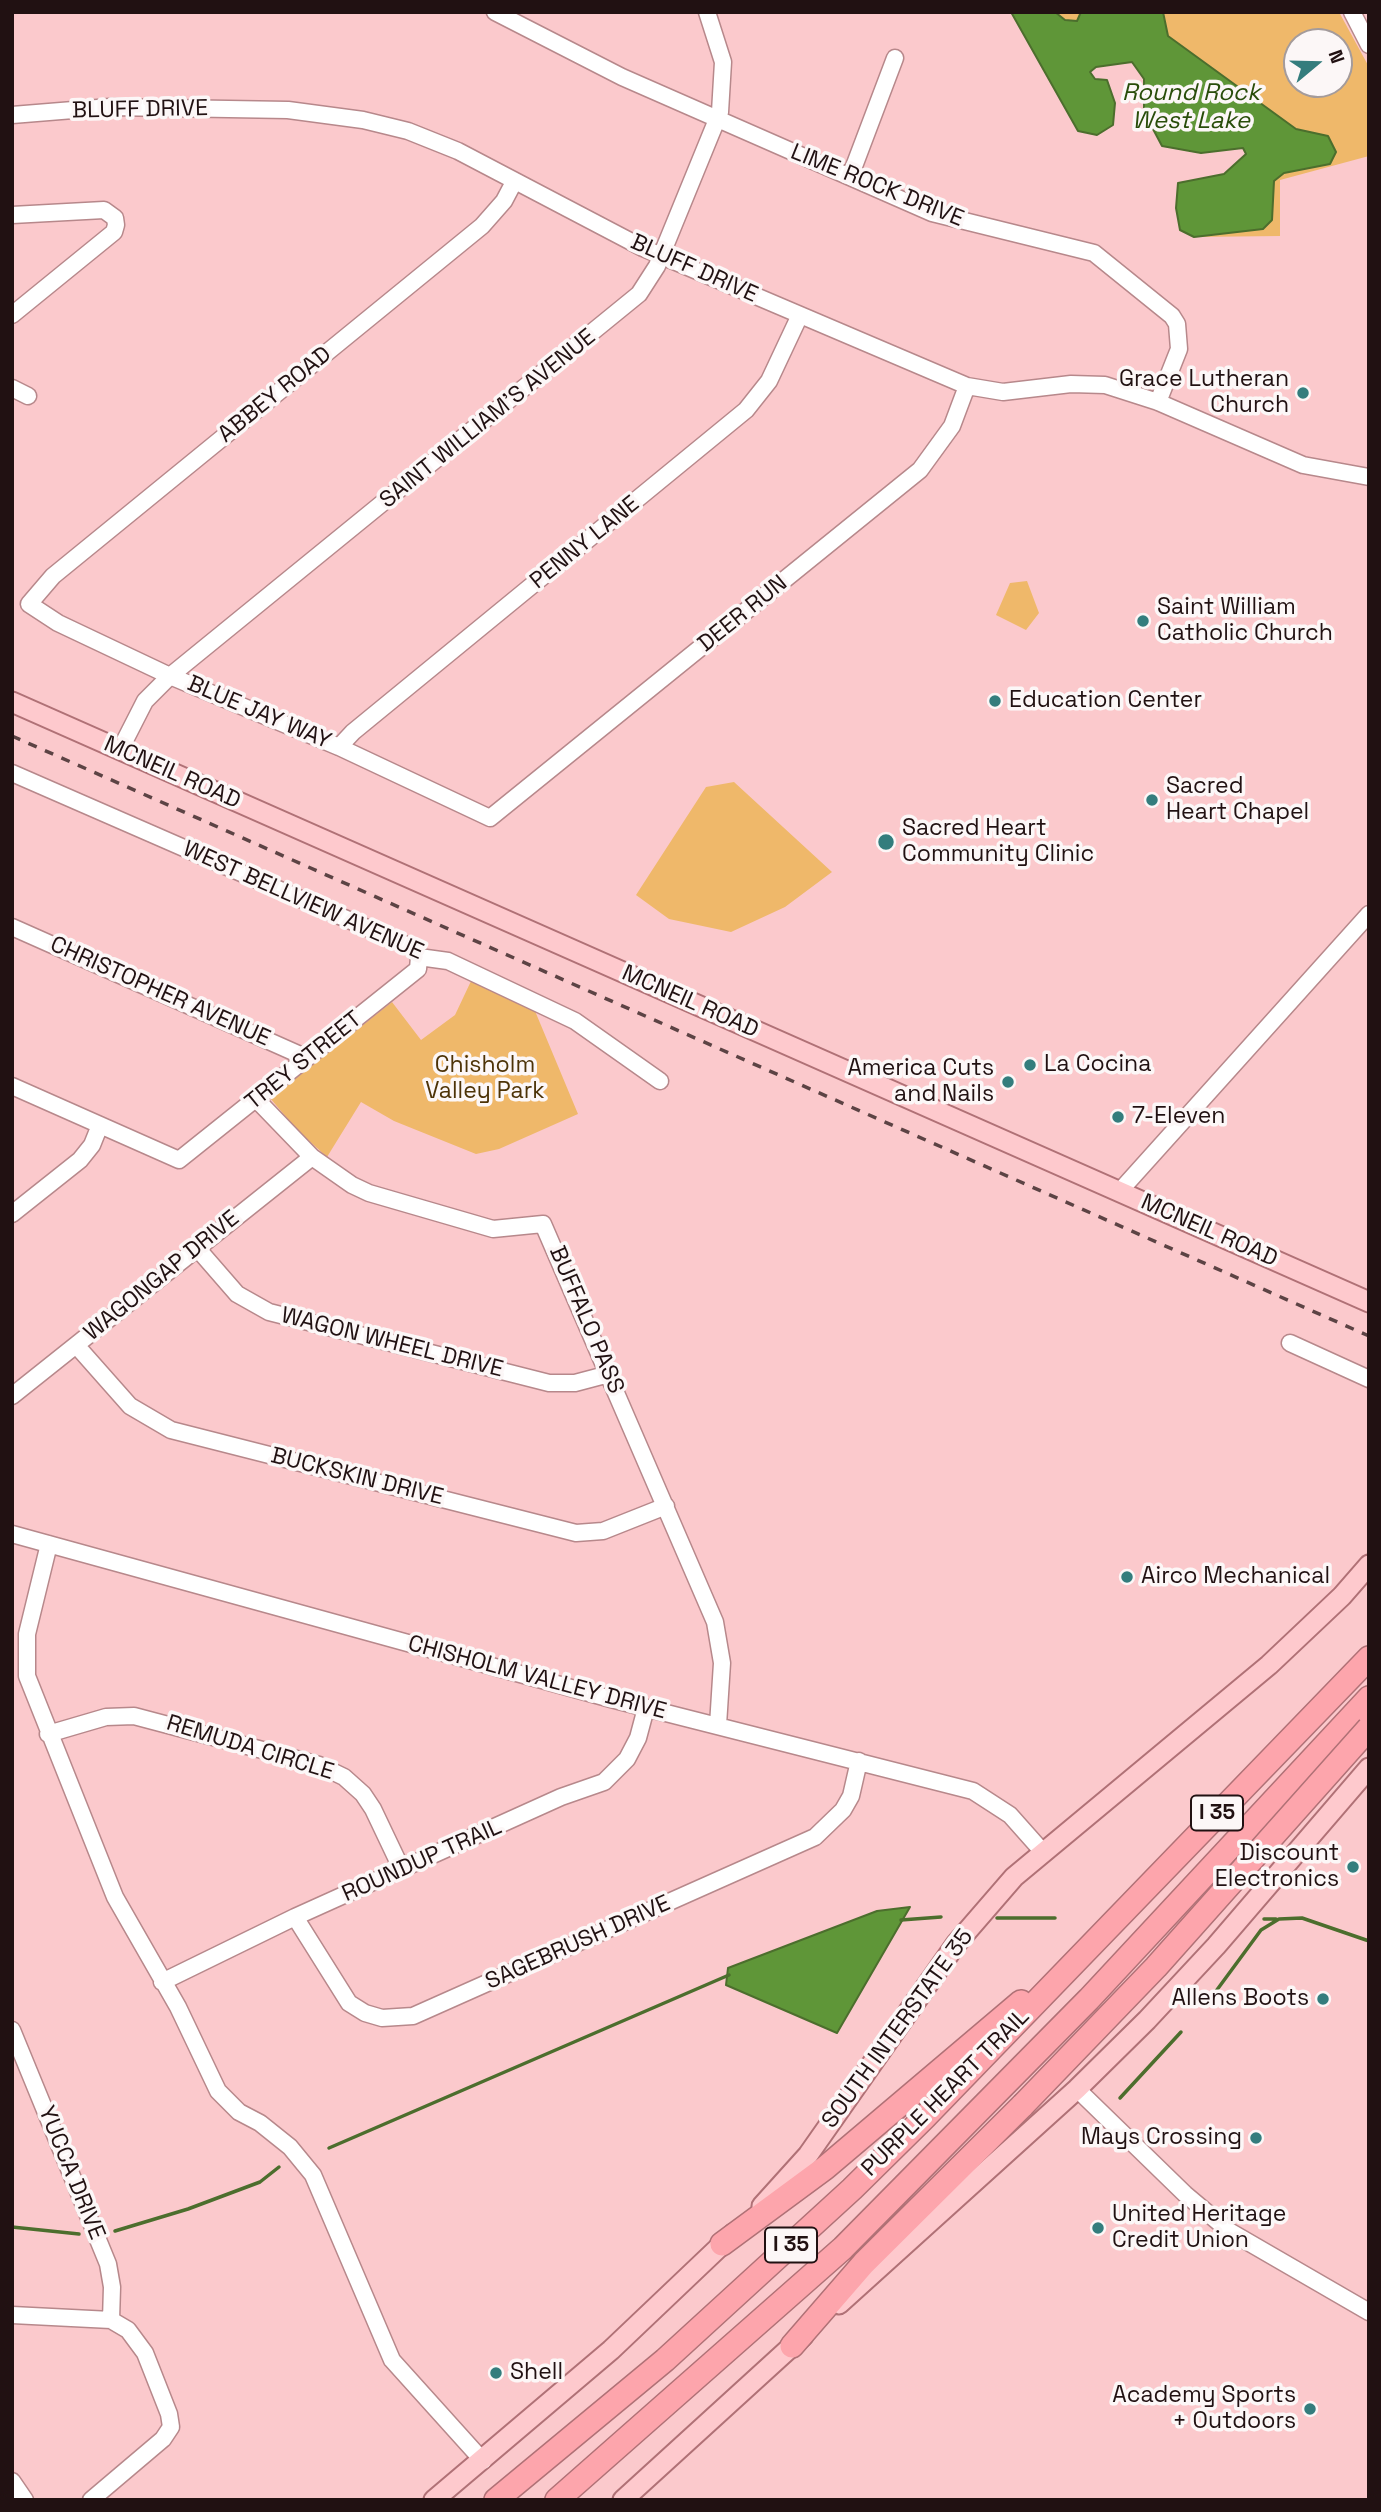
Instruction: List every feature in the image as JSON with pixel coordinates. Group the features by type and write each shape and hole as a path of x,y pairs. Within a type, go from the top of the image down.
{"highway":[{"name":"PURPLE HEART TRAIL","path":"496,2500 665,2360 755,2279 916,2126 1369,1658"},
{"name":"PURPLE HEART TRAIL","path":"557,2500 843,2248 1089,1999 1369,1698"},
{"path":"792,2346 864,2263 1023,2105 1156,1967 1369,1728"},
{"path":"1089,1999 1310,1804 1369,1744"},
{"path":"722,2244 807,2183 997,2020 1066,1969"}],"main road":[{"name":"MCNEIL ROAD","path":"12,702 1369,1302"},
{"name":"SOUTH INTERSTATE 35","path":"434,2500 611,2350 761,2208 808,2155 956,1944 1014,1877 1269,1665 1342,1596 1369,1565"},
{"path":"623,2500 1077,2089 1216,1946 1369,1768"}],"street":[{"name":"LIME ROCK DRIVE","path":"495,12 622,77 958,222 1077,247 1109,262 1172,316 1180,332 1179,349 1158,402"},
{"name":"SAINT WILLIAM'S AVENUE","path":"120,750 145,701 170,676 627,306 649,281 718,120 724,97 723,62 707,12"},
{"path":"1352,12 1369,45"},
{"path":"850,177 895,58"},
{"name":"BLUFF DRIVE","path":"12,115 159,107 326,113 374,123 433,140 661,256 967,386 1013,392 1088,383 1158,402 1303,465 1369,477"},
{"name":"ABBEY ROAD","path":"29,604 53,576 482,226 504,201 514,182"},
{"path":"12,215 104,210 115,218 114,232 12,315"},
{"name":"PENNY LANE","path":"340,747 353,732 746,410 769,381 800,315"},
{"name":"DEER RUN","path":"490,818 920,470 953,426 967,386"},
{"path":"12,388 28,396"},
{"name":"BLUE JAY WAY","path":"29,604 58,623 170,676 340,747 490,818"},
{"name":"WEST BELLVIEW AVENUE","path":"12,773 413,948 419,957 448,961 575,1021 660,1081"},
{"path":"1119,1192 1369,914"},
{"name":"CHRISTOPHER AVENUE","path":"12,927 307,1058"},
{"name":"TREY STREET","path":"100,1125 179,1160 418,969 419,957"},
{"path":"12,1086 100,1125 92,1145 80,1160 12,1214"},
{"name":"BUFFALO PASS","path":"256,1098 312,1157 352,1185 369,1193 469,1223 504,1230 543,1224 610,1374 718,1630 722,1663 718,1725"},
{"name":"WAGONGAP DRIVE","path":"12,1396 312,1157"},
{"name":"WAGON WHEEL DRIVE","path":"197,1248 237,1294 269,1312 549,1383 575,1383 610,1374"},
{"path":"1290,1343 1369,1379"},
{"name":"BUCKSKIN DRIVE","path":"76,1345 130,1406 172,1430 576,1533 603,1531 666,1506"},
{"name":"CHISHOLM VALLEY DRIVE","path":"12,1534 646,1707 981,1794 1010,1815 1042,1852"},
{"path":"49,1544 27,1634 25,1659 30,1690 114,1896 218,2091 239,2112 260,2123 290,2147 313,2175 392,2360 483,2461"},
{"name":"ROUNDUP TRAIL","path":"162,1982 295,1917 561,1797 604,1782 627,1759 638,1738 646,1707"},
{"name":"REMUDA CIRCLE","path":"48,1734 106,1717 135,1716 319,1765 344,1777 363,1794 402,1870"},
{"name":"SAGEBRUSH DRIVE","path":"295,1917 349,2003 382,2018 413,2016 815,1837 843,1810 851,1796 859,1761"},
{"name":"YUCCA DRIVE","path":"12,2030 108,2263 112,2287 111,2320"},
{"path":"1077,2089 1185,2194 1229,2231 1369,2312"},
{"path":"12,2315 111,2320 128,2330 138,2341 169,2414 171,2427 163,2439 91,2500"},
{"path":"12,2481 25,2500"}],"green space":[{"name":"Round Rock West Lake","path":"1011,12 1339,12 1348,28 1283,28 1283,98 1353,98 1353,38 1369,67 1369,156 1280,180 1280,236 1194,237 1180,230 1176,208 1178,183 1224,174 1246,154 1243,148 1201,153 1162,146 1144,112 1144,79 1132,62 1096,67 1090,72 1095,79 1107,80 1115,103 1113,125 1097,135 1078,131"},
{"path":"1027,581 1039,613 1026,630 996,615 1010,583"},
{"path":"734,782 832,872 785,907 731,932 669,919 636,895 706,787"},
{"name":"Chisholm Valley Park","path":"472,979 535,1011 578,1114 499,1149 476,1154 394,1121 361,1102 327,1157 297,1130 270,1098 392,1002 421,1040 455,1015"}],"water":[{"name":"Round Rock West Lake","path":"1011,12 1055,12 1065,20 1077,21 1081,12 1163,12 1168,36 1296,129 1328,136 1336,152 1330,164 1284,173 1274,181 1272,220 1263,229 1194,237 1180,230 1176,208 1178,183 1224,174 1246,154 1243,148 1201,153 1162,146 1144,112 1144,79 1132,62 1096,67 1090,72 1095,79 1107,80 1115,103 1113,125 1097,135 1078,131"},
{"path":"910,1907 837,2033 726,1985 728,1968 877,1911"}],"waterway":[{"path":"901,1920 941,1917"},
{"path":"997,1918 1055,1918"},
{"path":"1208,2002 1261,1930 1279,1919 1302,1918 1369,1941"},
{"path":"1264,1919 1276,1919"},
{"path":"329,2148 729,1975"},
{"path":"1120,2098 1181,2032"},
{"path":"115,2231 188,2209 260,2182 279,2167"},
{"path":"12,2227 79,2234"}],"railway":[{"path":"12,736 1369,1336"}],"place":[{"name":"Grace Lutheran Church","path":"1303,393"},
{"name":"Saint William Catholic Church","path":"1143,621"},
{"name":"Education Center","path":"995,701"},
{"name":"Sacred Heart Chapel","path":"1152,800"},
{"name":"Sacred Heart Community Clinic","path":"886,842"},
{"name":"La Cocina","path":"1030,1065"},
{"name":"America Cuts and Nails","path":"1008,1082"},
{"name":"7-Eleven","path":"1118,1117"},
{"name":"Airco Mechanical","path":"1127,1577"},
{"name":"Discount Electronics","path":"1353,1867"},
{"name":"Allens Boots","path":"1323,1999"},
{"name":"Mays Crossing","path":"1256,2138"},
{"name":"United Heritage Credit Union","path":"1098,2228"},
{"name":"Shell","path":"496,2373"},
{"name":"Academy Sports + Outdoors","path":"1310,2409"}]}
